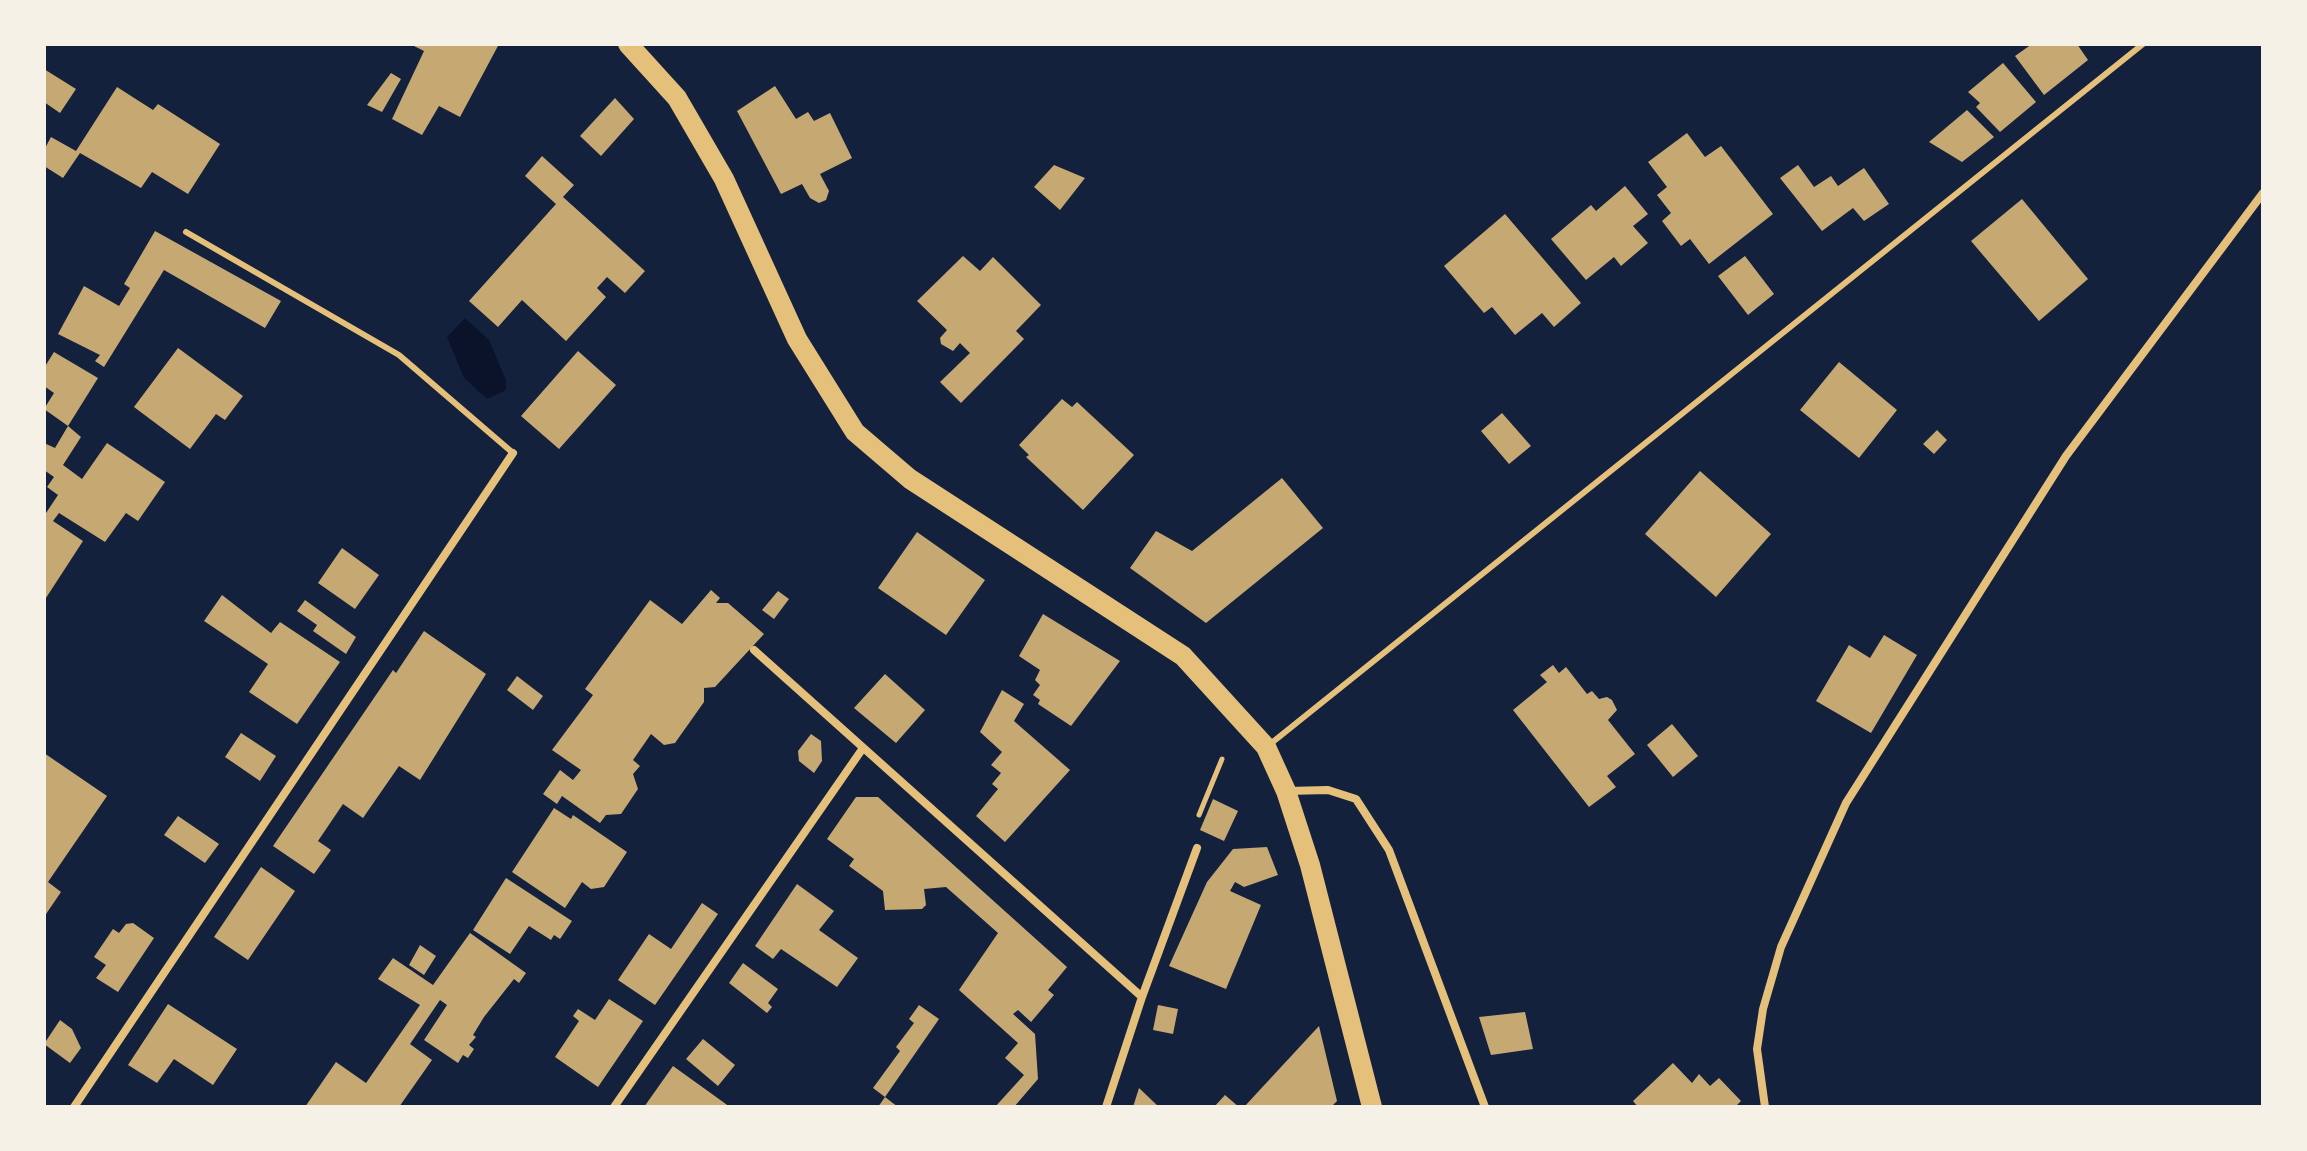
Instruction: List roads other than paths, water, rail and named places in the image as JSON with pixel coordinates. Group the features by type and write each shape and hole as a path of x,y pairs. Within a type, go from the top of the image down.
{"main road":[{"path":"628,44 677,98 724,179 797,339 855,432 910,479 1183,656 1266,747 1286,791 1310,865 1372,1107"}],"street":[{"path":"1765,1107 1757,1049 1763,1009 1781,947 1846,803 2066,456 2263,193"},
{"path":"74,1107 513,453"},
{"path":"754,650 1142,997"},
{"path":"614,1107 863,748"},
{"path":"1286,791 1328,790 1356,799 1389,850 1485,1107"},
{"path":"1106,1107 1142,997 1197,848"}],"lane":[{"path":"1266,747 2143,44"},
{"path":"186,232 399,355 513,453"}],"water":[{"path":"465,318 489,340 506,380 506,390 487,399 464,378 447,337"}]}
